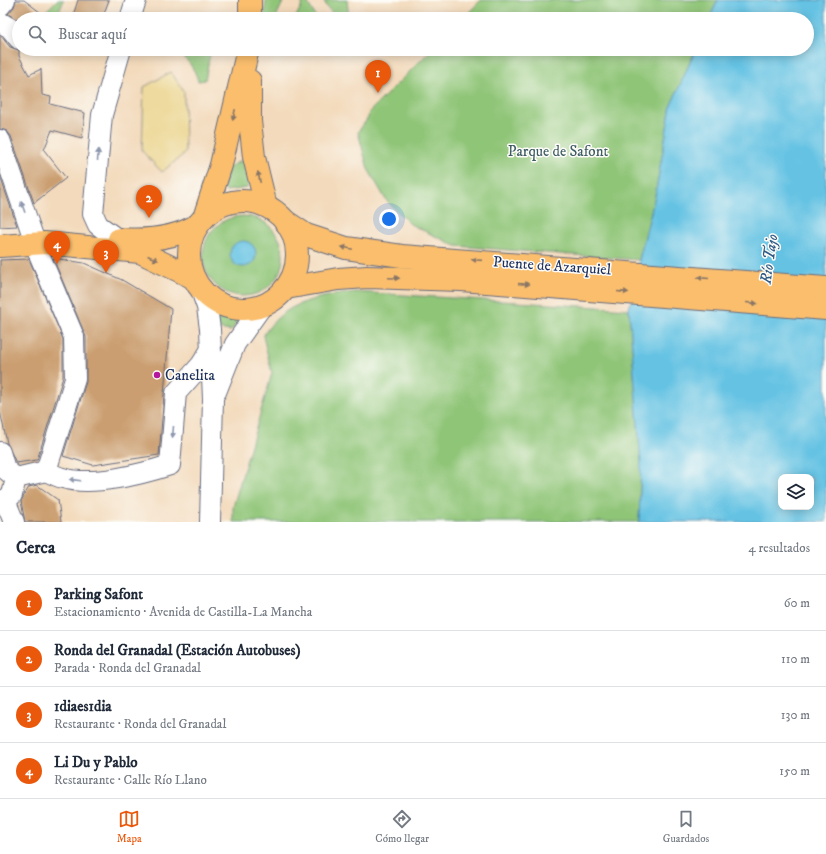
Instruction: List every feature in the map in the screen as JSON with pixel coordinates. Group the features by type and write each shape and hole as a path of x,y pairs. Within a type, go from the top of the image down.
{"main road":[{"path":"250,0 250,12"},
{"path":"197,284 190,264 189,250 192,236 202,221 221,165 247,56"},
{"path":"249,56 250,121 253,147 266,206"},
{"path":"0,246 41,243 95,236 131,240 170,237 202,221 217,208 233,202 250,202 266,206 285,220 294,236 298,254 295,272 286,288 276,299 262,306 246,310 229,308 214,301 197,284 140,252 41,243"},
{"name":"Puente de Azarquiel","path":"285,220 306,235 346,248 826,309"},
{"name":"Puente de Azarquiel","path":"286,288 338,279 367,277 461,280 584,279 826,288"}],"street":[{"path":"0,6 5,0"},
{"path":"132,12 136,0"},
{"path":"0,22 12,30"},
{"path":"116,238 98,225 93,214 102,115 119,56"},
{"path":"0,140 41,243 74,337 75,379 46,471"},
{"path":"197,284 209,321 213,399 210,522"},
{"path":"213,399 235,344 262,306"},
{"path":"16,478 46,471 64,478 87,481 147,472 170,465 176,393 201,365 210,351"},
{"path":"0,452 4,469 16,478"},
{"path":"14,522 3,502 12,495 16,478"}],"green space":[{"path":"57,0 64,0 59,12 45,12"},
{"path":"266,0 284,0 278,12 265,12"},
{"path":"304,0 306,0 313,12 298,12"},
{"path":"324,0 347,0 348,12 332,12 326,6"},
{"path":"481,0 718,0 712,12 469,12"},
{"path":"182,56 210,56 205,80 198,81 195,72"},
{"name":"Parque de Safont","path":"425,56 693,56 671,105 655,196 639,260 456,246 410,224 386,200 368,169 358,132 368,118 369,112"},
{"path":"242,160 249,184 247,188 226,191 224,188 229,167"},
{"path":"243,216 258,219 271,228 280,241 283,256 280,271 271,284 258,293 243,296 228,293 215,284 206,271 203,256 206,241 215,228 228,219"},
{"path":"355,292 629,309 641,463 639,522 233,522 233,507 272,373 263,336 271,324 292,308 315,299"},
{"path":"216,314 239,320 231,331 218,329"}],"sand":[{"path":"171,72 184,92 185,153 162,172 142,151 144,87"}],"water":[{"name":"Río Tajo","path":"718,0 826,0 826,522 639,522 641,463 629,309 639,260 655,196 671,105 693,56 814,56 814,12 712,12"},
{"path":"243,241 252,245 256,254 252,263 243,267 234,263 230,254 234,245"}],"building":[{"path":"16,0 24,0 40,12 12,12 12,17 8,14 14,7"},
{"path":"78,0 109,0 105,12 74,12"},
{"path":"0,35 12,48 12,56 19,56 29,75 41,69 42,95 51,97 50,104 85,113 82,138 52,130 44,150 66,178 34,203 11,136 7,131 0,129"},
{"path":"0,176 17,226 0,227"},
{"path":"53,258 84,263 122,280 171,309 159,455 93,465 63,456 86,382 86,337"},
{"path":"29,259 63,339 63,377 37,460 16,463 7,443 0,411 0,260"},
{"path":"37,485 58,500 61,522 25,522 21,501 29,487"}],"place":[{"name":"Parking Safont","path":"378,93"},
{"name":"Ronda del Granadal (Estación Autobuses)","path":"149,218"},
{"name":"Li Du y Pablo","path":"57,264"},
{"name":"1diaes1dia","path":"106,273"},
{"name":"Canelita","path":"157,375"}]}
